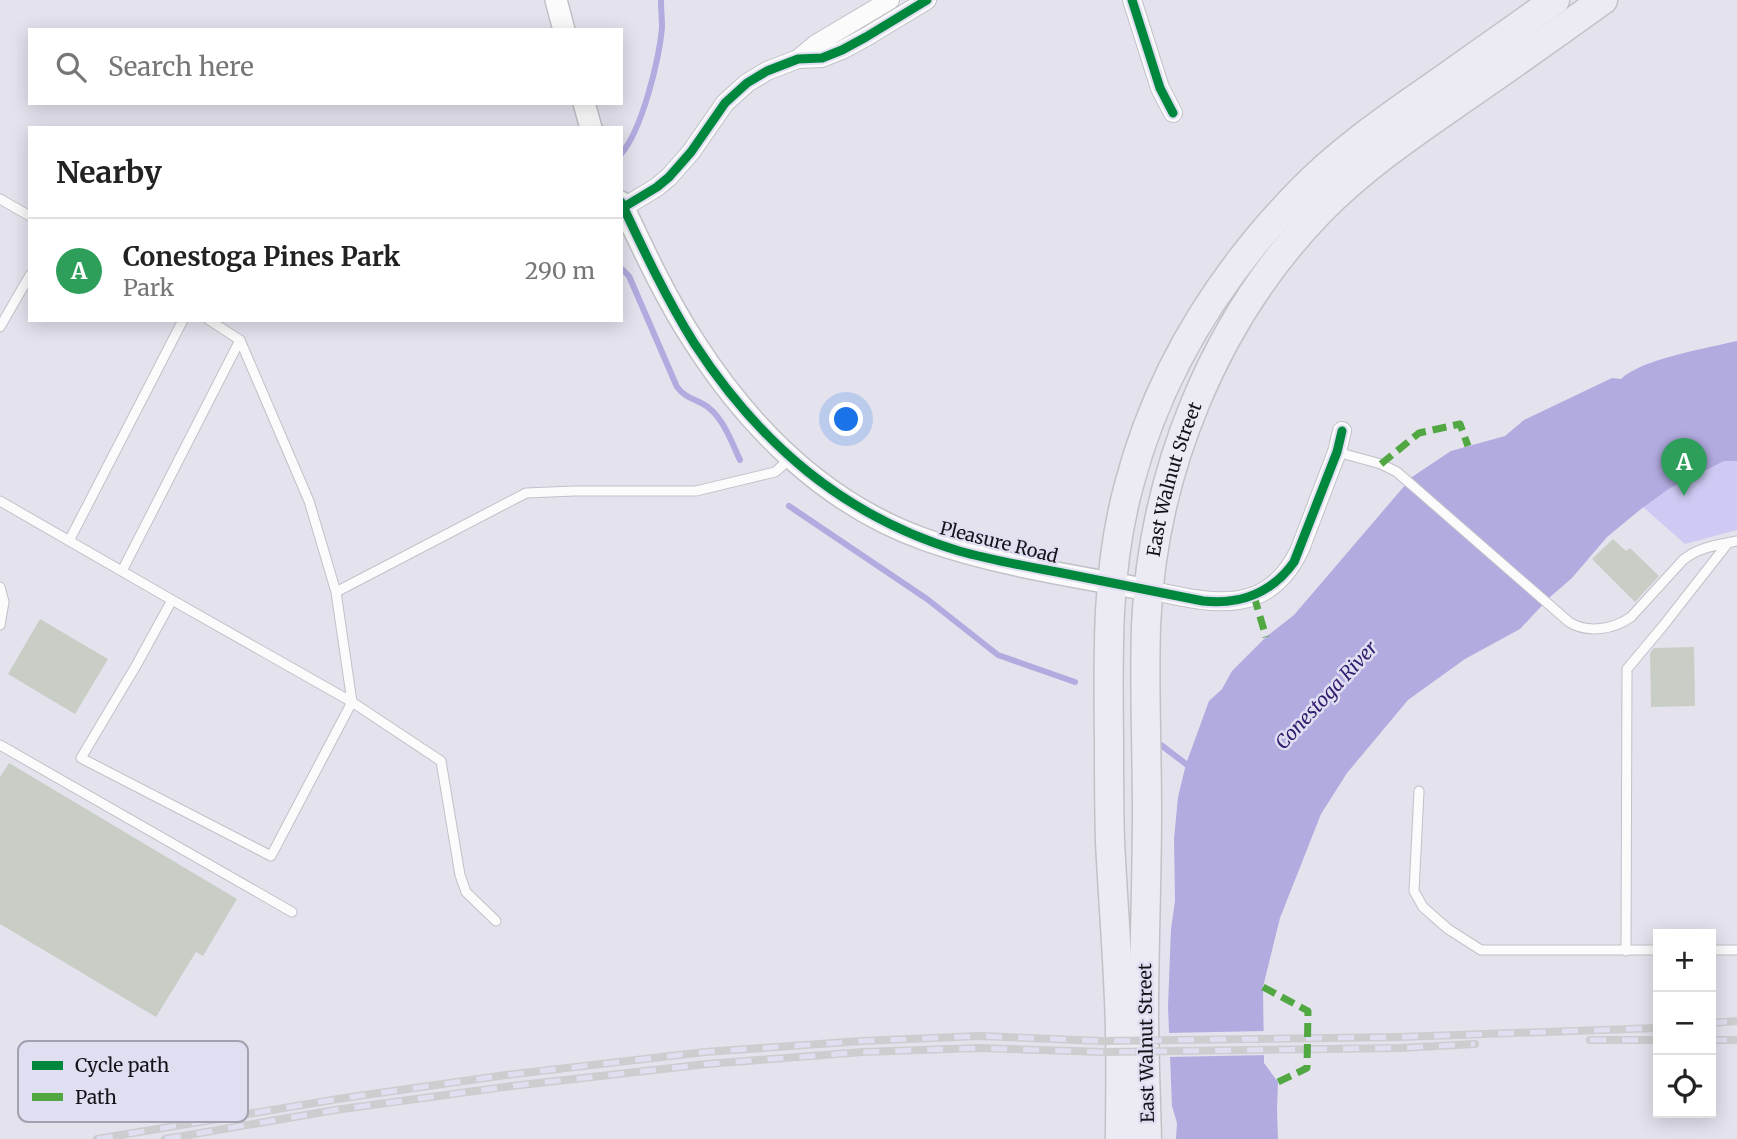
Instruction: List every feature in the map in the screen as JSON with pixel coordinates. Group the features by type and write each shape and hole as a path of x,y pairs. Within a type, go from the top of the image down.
{"main road":[{"name":"East Walnut Street","path":"1120,1139 1120,1031 1110,838 1108,652 1112,583 1120,523 1128,488 1161,390 1185,342 1218,290 1301,190 1377,125 1555,0"},
{"name":"East Walnut Street","path":"1147,1139 1144,1014 1146,652 1149,590 1157,528 1182,439 1227,338 1261,282 1321,210 1368,168 1405,140 1604,0"}],"street":[{"path":"555,0 563,28"},
{"path":"623,204 657,187 670,177 691,152 717,113 741,88 768,71 798,59 816,44 890,0"},
{"path":"798,59 822,58 842,50 927,0"},
{"path":"1132,0 1160,88 1172,113"},
{"path":"585,105 590,126"},
{"name":"Pleasure Road","path":"623,206 660,281 694,341 734,398 779,447 828,489 855,506 886,523 959,551 1203,601 1228,602 1254,596 1276,583 1294,562 1337,452 1342,432"}],"lane":[{"path":"0,199 28,215"},
{"path":"0,327 28,278"},
{"path":"69,541 182,322"},
{"path":"172,600 81,758 271,856 352,702 336,592 309,501 240,340 212,322"},
{"path":"122,571 240,340"},
{"path":"1337,452 1381,464 1396,472 1578,627 1590,629 1615,626 1631,617 1689,554 1733,542"},
{"path":"336,592 526,493 696,491 775,472 791,458"},
{"path":"0,501 352,702 441,761 460,875 466,892 496,921"},
{"path":"1626,951 1627,668 1733,542"},
{"path":"0,587 4,602 0,625"},
{"path":"0,745 292,912"},
{"path":"1419,791 1414,891 1423,907 1448,929 1481,950 1653,950"},
{"path":"1716,950 1737,950"}],"shaded area":[{"path":"1737,405 1737,530 1685,544 1592,462"}],"water":[{"name":"Conestoga River","path":"1737,341 1737,461 1724,461 1670,488 1641,509 1607,537 1572,578 1520,629 1465,659 1408,700 1347,773 1321,814 1280,918 1263,987 1264,1063 1278,1082 1278,1139 1176,1139 1168,1006 1171,929 1175,901 1174,839 1178,797 1186,764 1209,701 1222,689 1232,671 1266,637 1294,615 1412,477 1451,451 1505,436 1524,420 1612,378 1621,379 1659,360"}],"pier":[{"path":"1267,1031 1268,1055 1167,1057 1165,1033"}],"building":[{"path":"1613,539 1626,551 1630,548 1659,576 1635,602 1592,559"},
{"path":"40,619 108,659 75,714 8,674"},
{"path":"1694,647 1695,706 1651,707 1650,653 1654,648"},
{"path":"9,763 237,899 203,956 196,952 156,1017 0,924 0,777"}],"waterway":[{"path":"623,151 636,129 653,76 662,28 661,0"},
{"path":"623,270 629,276 677,387 714,413 727,432 740,460"},
{"path":"789,506 927,599 998,655 1075,682"},
{"path":"1161,745 1190,767"}],"railway":[{"path":"1716,1023 1737,1021"},
{"path":"248,1114 506,1075 705,1052 862,1041 980,1036 1103,1041 1400,1037 1653,1028"},
{"path":"1590,1040 1653,1040"},
{"path":"1716,1040 1737,1040"},
{"path":"165,1139 335,1110 512,1086 707,1064 863,1052 979,1048 1103,1052 1400,1048 1475,1044"},
{"path":"97,1139 199,1122"}],"marked path":[{"path":"1381,464 1419,433 1460,424 1468,446"},
{"path":"1254,596 1266,637"},
{"path":"1263,987 1308,1011 1307,1068 1278,1082"}],"cycle path":[{"path":"624,207 669,177 691,152 725,103 747,83 767,71 798,59 822,58 842,50 927,0"},
{"path":"1132,0 1160,88 1173,113"},
{"path":"623,206 664,291 694,343 719,379 776,444 841,496 878,518 959,551 1203,601 1242,599 1276,582 1294,562 1337,452 1342,431"}],"place":[{"name":"Conestoga Pines Park","path":"1684,496"}]}
